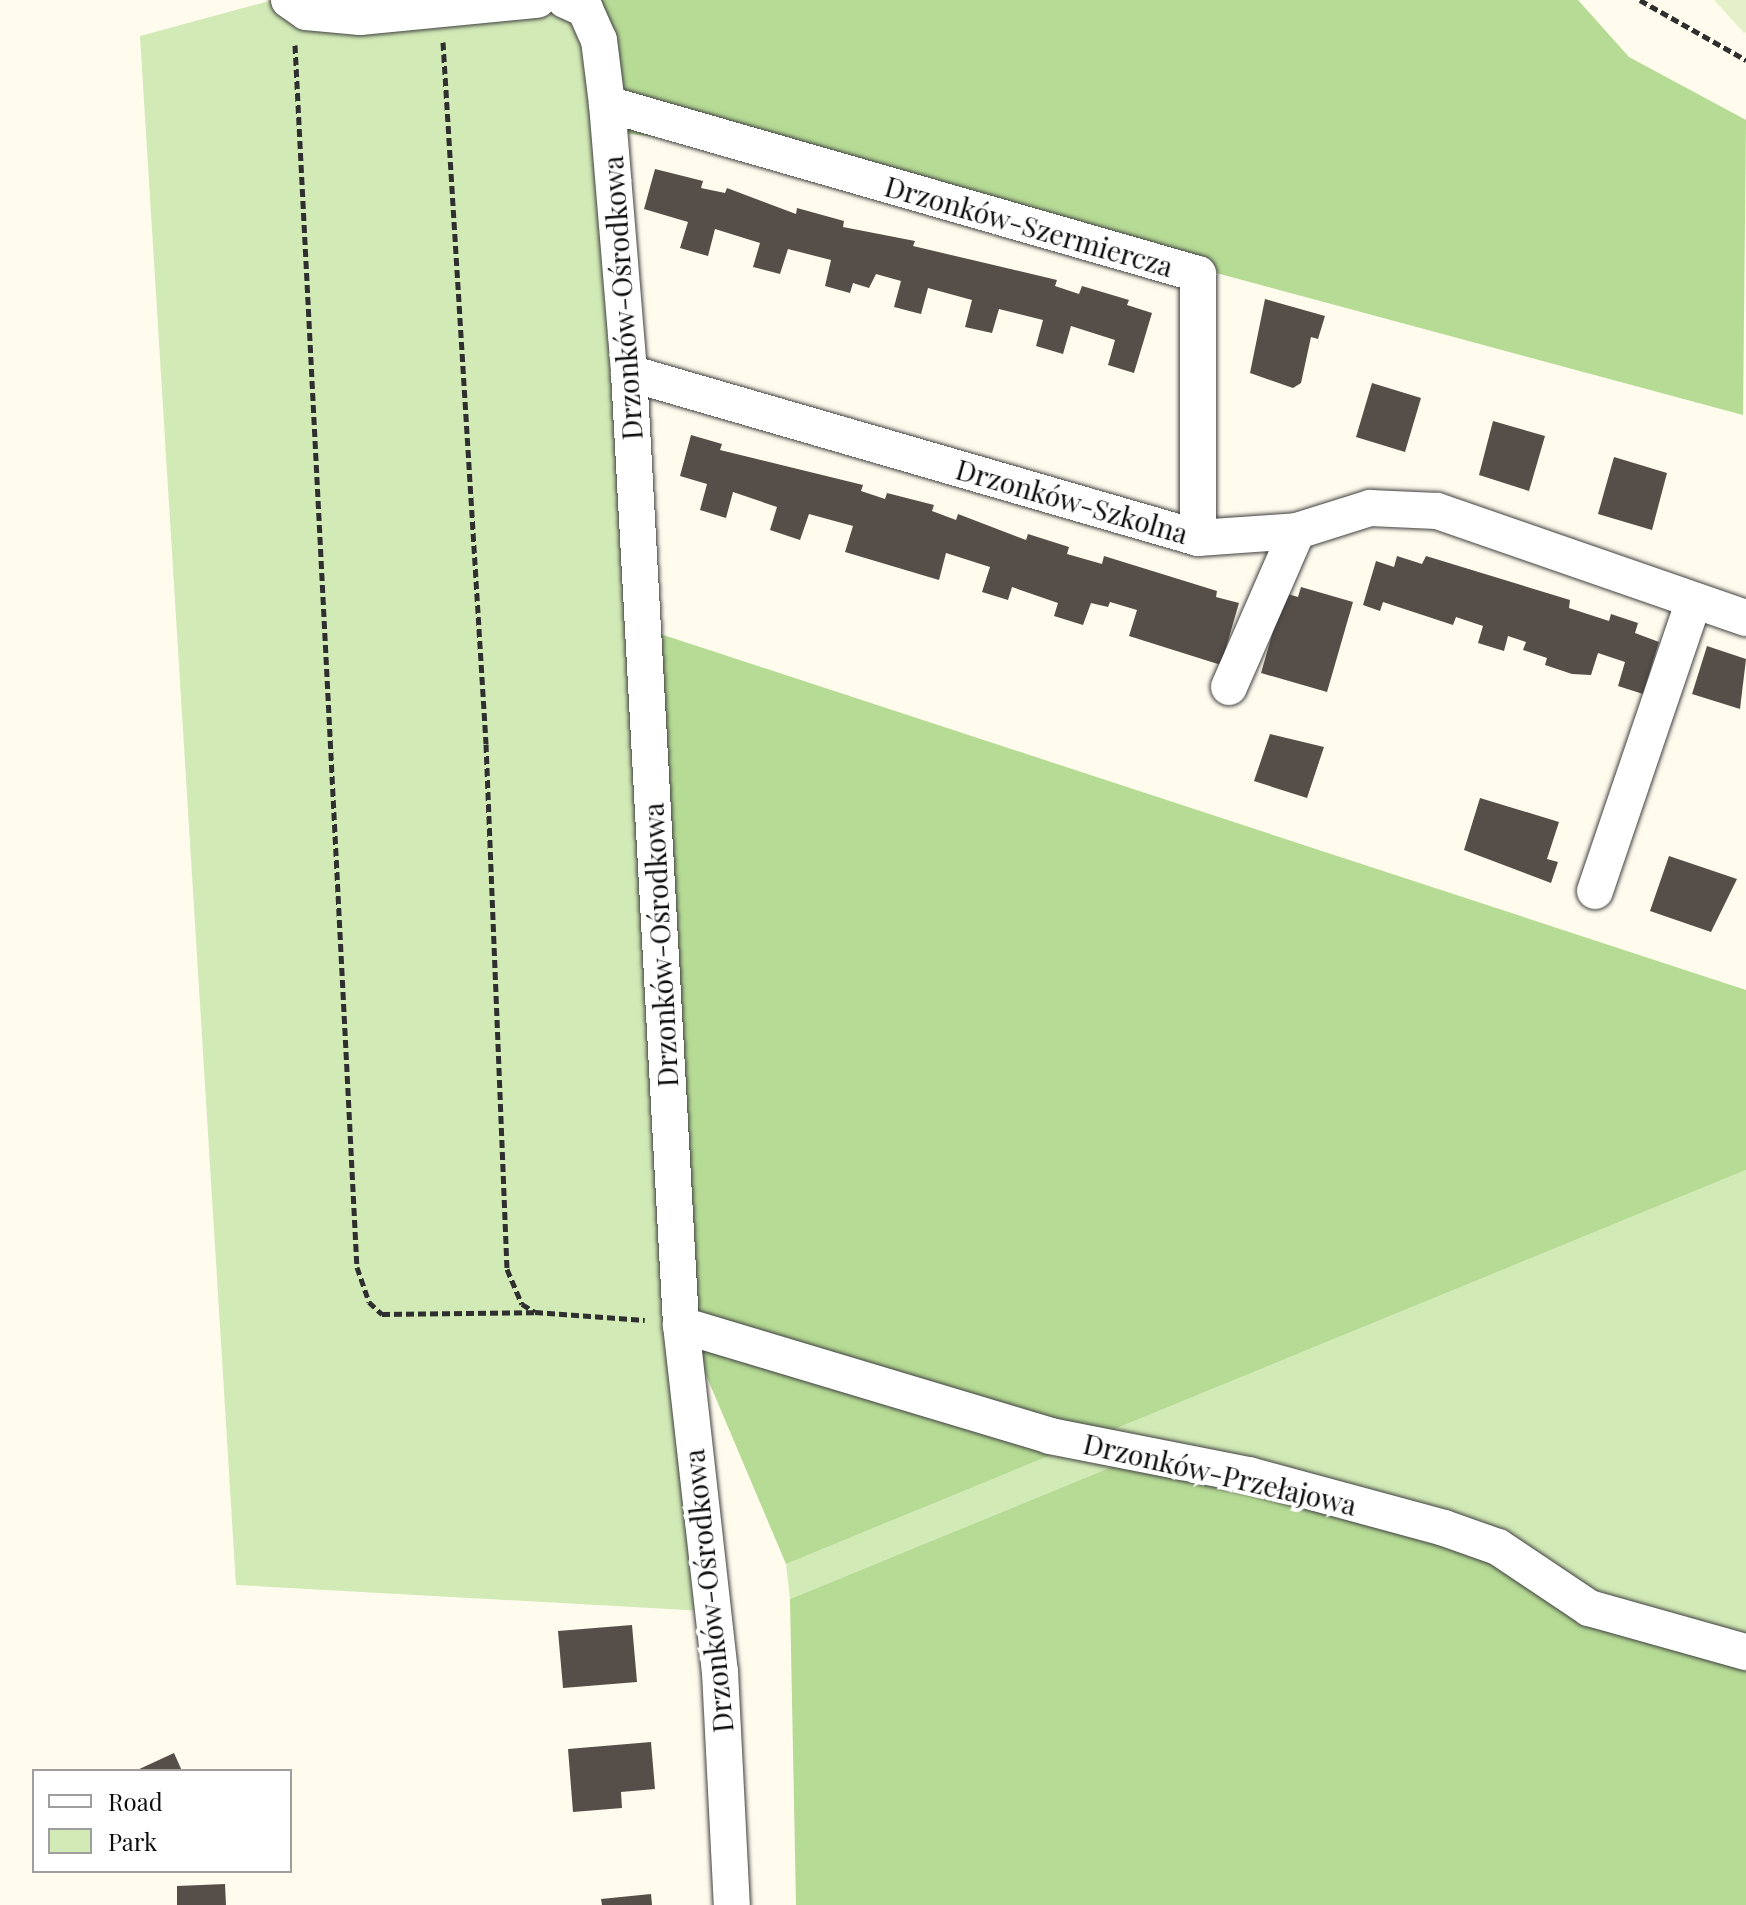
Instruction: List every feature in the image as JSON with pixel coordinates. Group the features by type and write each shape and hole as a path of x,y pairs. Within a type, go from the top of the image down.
{"street":[{"path":"289,0 306,12 360,17 537,0"},
{"name":"Drzonków-Ośrodkowa","path":"565,0 585,9 599,40 607,104 629,373 681,1325 720,1672 732,1905"},
{"name":"Drzonków-Szermiercza","path":"607,104 1198,274 1198,538"},
{"name":"Drzonków-Szkolna","path":"629,373 1198,538 1297,531 1370,508 1437,511 1693,603 1746,618"},
{"path":"1229,687 1297,531"},
{"path":"1595,891 1693,603"},
{"name":"Drzonków-Przełajowa","path":"681,1325 1050,1436 1249,1475 1444,1528 1498,1547 1589,1608 1746,1652"}],"path":[{"path":"1640,0 1746,60"},
{"path":"428,35 443,35 459,229 507,1269 522,1304 535,1312"},
{"path":"310,43 295,44 296,127 357,1267 369,1302 382,1314 535,1312 681,1325"}],"green space":[{"path":"273,0 554,0 601,29 705,1611 236,1585 140,36"},
{"path":"576,0 1578,0 1629,57 1746,120 1743,415 756,149 606,131"},
{"path":"1714,0 1746,0 1746,32 1744,33"},
{"path":"633,625 1746,990 1746,1170 786,1564 673,1297"},
{"path":"1746,1170 1746,1643 1148,1452 790,1599 786,1564"},
{"path":"1148,1452 1429,1526 1605,1609 1746,1643 1746,1905 796,1905 790,1599"}],"building":[{"path":"655,169 703,181 701,188 725,193 727,188 796,214 797,208 844,221 843,227 915,241 913,246 1057,280 1055,286 1079,294 1082,286 1129,300 1127,305 1152,313 1134,373 1108,365 1115,340 1071,326 1063,354 1036,346 1043,320 999,309 992,333 965,327 972,300 928,288 921,314 894,307 901,281 876,274 869,288 853,283 850,293 825,286 831,260 788,249 780,274 753,267 760,243 715,229 708,256 680,248 688,222 644,209"},
{"path":"1265,299 1325,316 1318,339 1311,337 1301,383 1293,388 1250,373"},
{"path":"1372,383 1421,398 1405,452 1356,437"},
{"path":"1493,421 1545,436 1529,491 1479,475"},
{"path":"691,435 722,444 720,450 863,485 861,491 885,499 887,493 934,505 932,511 956,520 958,514 1026,540 1028,534 1069,547 1067,554 1102,564 1104,556 1217,591 1216,597 1239,603 1221,665 1129,636 1137,610 1110,602 1108,607 1091,603 1083,625 1054,616 1058,603 1012,587 1008,600 982,592 990,567 946,553 939,580 845,552 853,526 809,514 800,540 770,530 777,507 733,492 726,518 700,510 707,484 680,476"},
{"path":"1614,457 1667,473 1652,530 1598,514"},
{"path":"1397,556 1422,564 1426,556 1570,600 1569,608 1609,621 1611,614 1638,623 1635,633 1659,642 1643,694 1618,686 1625,662 1598,653 1591,675 1572,674 1545,665 1547,658 1523,650 1526,642 1508,636 1504,651 1478,643 1483,626 1456,617 1453,625 1383,602 1380,611 1363,605 1376,561 1394,567"},
{"path":"1301,587 1353,602 1327,692 1261,673 1284,593 1298,597"},
{"path":"1707,646 1746,659 1740,709 1692,694"},
{"path":"1270,734 1324,747 1307,798 1254,781"},
{"path":"1480,798 1559,822 1547,859 1558,862 1551,883 1464,850"},
{"path":"1669,856 1737,879 1711,932 1650,911"},
{"path":"632,1625 637,1682 563,1688 558,1631"},
{"path":"651,1742 655,1789 621,1792 622,1808 573,1812 568,1749"},
{"path":"174,1753 181,1769 139,1769"},
{"path":"225,1884 226,1905 177,1905 177,1886"},
{"path":"651,1894 652,1905 602,1905 601,1899"}]}
